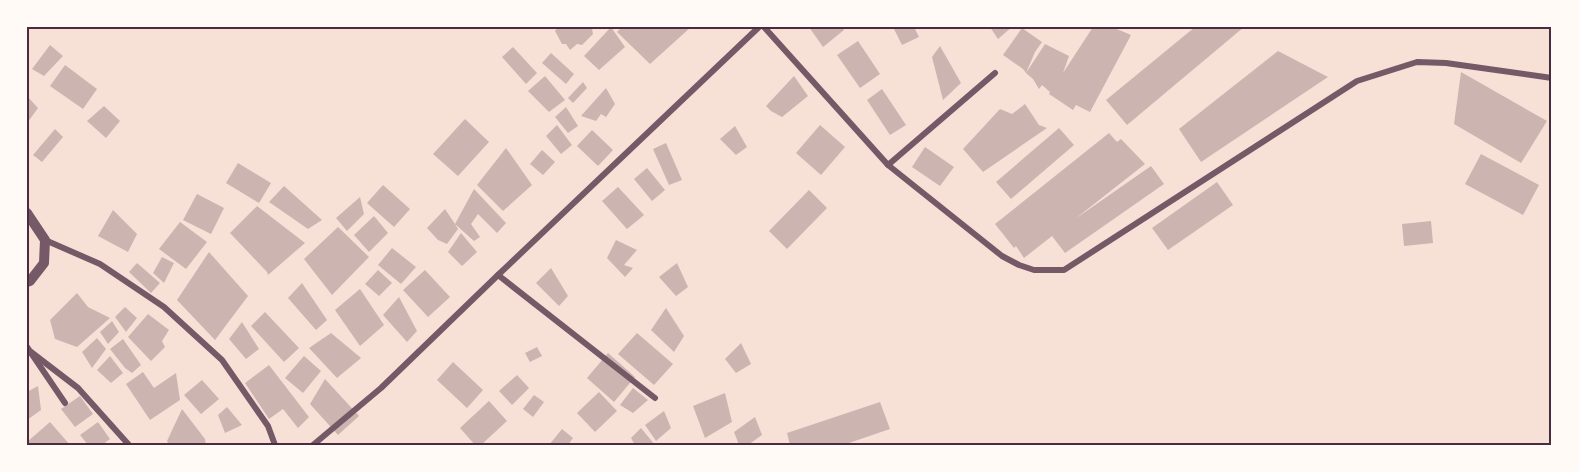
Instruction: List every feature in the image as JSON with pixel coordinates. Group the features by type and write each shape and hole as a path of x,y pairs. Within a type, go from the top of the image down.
{"street":[{"path":"313,445 381,388 759,27"},
{"path":"764,27 888,165 1002,256 1034,270 1064,270 1357,81 1417,62 1446,63 1552,78"},
{"path":"888,165 995,73"},
{"path":"27,213 45,240 100,264 164,307 222,360 268,426 275,445"},
{"path":"27,282 44,263 45,240"},
{"path":"498,274 655,398"},
{"path":"29,350 65,403"},
{"path":"29,350 78,388 129,445"}],"building":[{"path":"558,27 595,27 592,29 593,34 582,45 577,44 570,50 566,44 562,44 555,31"},
{"path":"611,27 625,47 599,70 584,56"},
{"path":"622,27 691,27 650,64 617,32"},
{"path":"809,27 843,27 844,30 823,47"},
{"path":"893,27 914,27 919,37 902,45"},
{"path":"990,27 1012,27 998,39"},
{"path":"1093,27 1112,27 1131,35 1090,112 1076,105 1073,110 1049,94 1050,92 1042,85 1039,89 1026,73 1045,44 1069,56 1063,73"},
{"path":"1195,27 1244,27 1127,125 1106,100"},
{"path":"1022,28 1042,42 1026,73 1003,55"},
{"path":"858,41 880,74 860,88 837,55"},
{"path":"50,45 63,56 44,76 32,69"},
{"path":"940,46 961,83 943,100 932,57"},
{"path":"513,47 537,73 526,84 502,57"},
{"path":"1278,51 1328,77 1201,162 1179,129"},
{"path":"551,53 574,74 566,84 542,63"},
{"path":"65,65 97,89 83,109 50,86"},
{"path":"1461,72 1547,121 1521,163 1454,124"},
{"path":"545,76 565,100 549,112 528,91"},
{"path":"794,76 808,96 782,117 766,106"},
{"path":"583,82 587,88 573,103 568,98"},
{"path":"606,88 615,104 606,117 601,114 596,121 581,116"},
{"path":"882,89 906,125 890,135 867,100"},
{"path":"27,96 38,108 27,123"},
{"path":"1025,104 1039,125 1047,128 983,172 963,149 1000,109 1012,114"},
{"path":"104,106 120,121 106,138 87,121"},
{"path":"566,107 578,126 568,133 555,117"},
{"path":"465,119 489,142 458,176 433,154"},
{"path":"557,125 572,145 561,154 546,136"},
{"path":"820,125 845,147 821,175 796,153"},
{"path":"735,126 747,147 736,155 720,139"},
{"path":"1059,128 1074,145 1011,199 996,182"},
{"path":"55,129 63,137 42,162 33,155"},
{"path":"592,130 613,150 598,166 577,146"},
{"path":"1109,133 1117,142 1121,139 1145,164 1075,219 1151,166 1164,184 1065,253 1052,236 1024,258 995,224"},
{"path":"666,143 682,180 669,185 653,149"},
{"path":"925,147 954,167 940,186 912,167"},
{"path":"506,148 532,185 503,211 477,185"},
{"path":"542,150 555,162 543,175 530,164"},
{"path":"1481,154 1539,185 1523,215 1465,184"},
{"path":"238,163 271,183 259,203 226,183"},
{"path":"647,168 665,190 652,201 634,179"},
{"path":"1217,182 1233,205 1168,250 1152,228"},
{"path":"383,185 410,209 394,227 367,203"},
{"path":"284,186 322,220 308,229 269,202"},
{"path":"618,187 644,215 627,229 602,201"},
{"path":"474,189 506,223 497,233 478,214 471,224 480,237 474,241 455,224"},
{"path":"809,190 827,208 787,249 769,231"},
{"path":"197,194 224,208 211,234 183,220"},
{"path":"360,197 364,214 347,231 336,218"},
{"path":"257,206 305,243 268,275 230,233"},
{"path":"445,209 458,229 447,244 438,240 427,228"},
{"path":"113,210 137,234 128,252 98,236"},
{"path":"374,216 388,233 369,252 354,235"},
{"path":"1431,221 1433,243 1404,246 1402,224"},
{"path":"180,222 207,242 186,269 159,249"},
{"path":"338,227 369,257 332,295 304,259"},
{"path":"461,233 477,252 462,266 448,252"},
{"path":"616,240 637,250 624,265 633,268 625,277 607,258"},
{"path":"392,248 416,267 401,284 378,265"},
{"path":"209,252 248,296 215,340 177,300"},
{"path":"162,257 174,263 164,283 153,273"},
{"path":"137,263 160,283 151,293 129,272"},
{"path":"677,263 688,287 676,296 659,277"},
{"path":"551,268 568,296 559,306 536,283"},
{"path":"378,270 392,283 379,296 365,284"},
{"path":"425,270 450,297 428,317 403,290"},
{"path":"302,283 327,320 316,330 288,298"},
{"path":"360,289 384,325 360,346 335,310"},
{"path":"77,293 88,307 110,318 77,347 55,339 50,320"},
{"path":"399,297 417,331 407,342 383,315"},
{"path":"125,307 137,318 126,332 115,317"},
{"path":"666,308 684,336 674,352 651,330"},
{"path":"265,312 299,348 284,362 251,326"},
{"path":"148,314 169,330 162,341 165,347 151,361 128,337"},
{"path":"112,321 119,332 108,344 100,332"},
{"path":"242,322 259,349 246,359 229,339"},
{"path":"331,333 361,358 337,378 309,348"},
{"path":"637,333 673,364 654,385 618,354"},
{"path":"97,338 106,349 92,368 82,352"},
{"path":"123,339 141,365 132,373 110,349"},
{"path":"741,343 751,364 736,373 725,359"},
{"path":"537,347 542,356 530,362 525,353"},
{"path":"608,353 635,377 614,402 587,378"},
{"path":"110,356 123,373 111,383 97,370"},
{"path":"304,356 321,371 303,393 285,378"},
{"path":"453,362 483,390 467,408 437,380"},
{"path":"269,365 309,417 298,428 283,409 269,419 245,383"},
{"path":"143,372 154,388 176,373 180,400 150,420 126,384"},
{"path":"517,375 529,388 512,405 499,391"},
{"path":"325,379 359,416 338,435 310,404"},
{"path":"202,380 219,399 201,414 184,395"},
{"path":"38,386 41,410 27,420 27,392"},
{"path":"633,388 648,400 633,413 620,405"},
{"path":"599,392 617,411 595,432 577,413"},
{"path":"725,393 732,422 705,438 693,406"},
{"path":"534,395 544,402 533,417 523,409"},
{"path":"80,396 93,414 75,427 61,409"},
{"path":"489,401 507,421 481,445 475,445 460,428"},
{"path":"880,402 890,429 843,445 790,445 787,433"},
{"path":"227,407 242,425 225,433 218,415"},
{"path":"182,409 205,439 206,445 169,445 167,441"},
{"path":"664,411 671,428 656,441 645,425"},
{"path":"755,417 762,435 748,445 739,445 734,432"},
{"path":"50,422 70,445 27,445 27,442"},
{"path":"98,422 110,439 102,445 88,445 80,435"},
{"path":"641,428 655,445 635,445 631,438"},
{"path":"562,429 573,438 568,445 549,445"}]}
